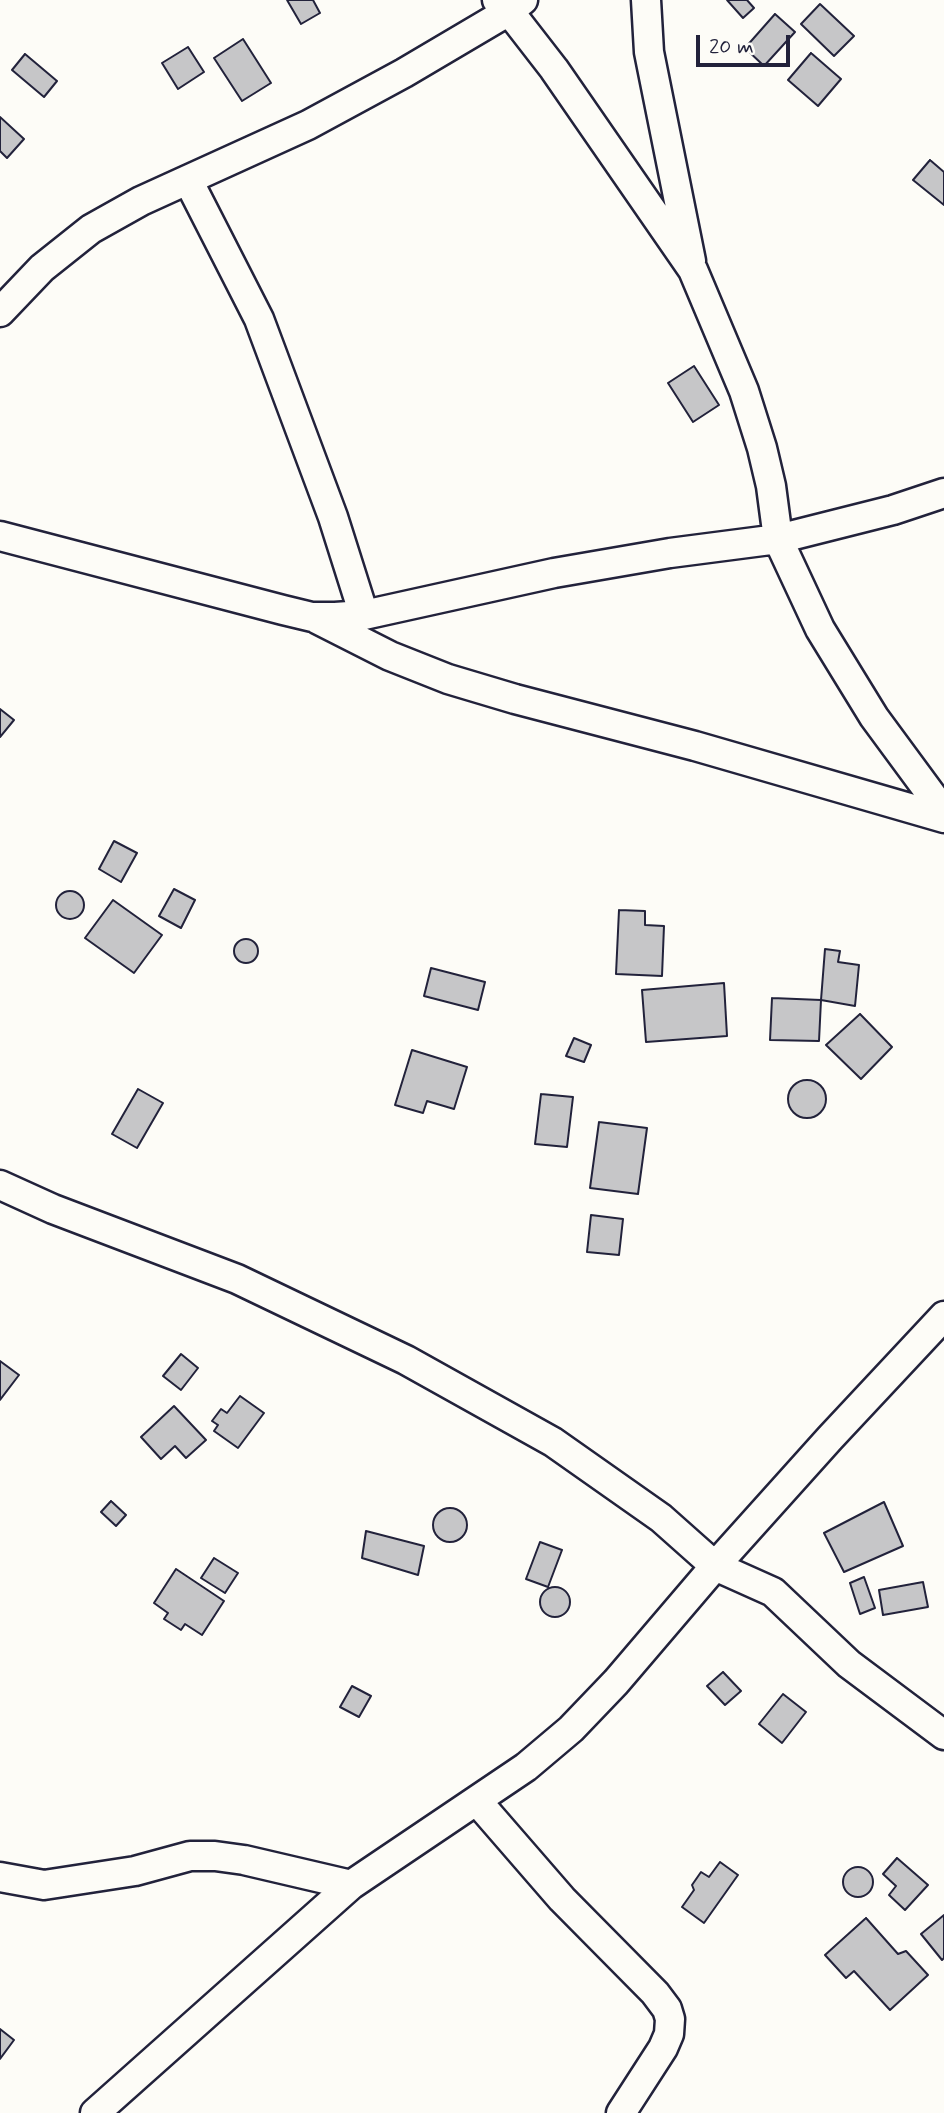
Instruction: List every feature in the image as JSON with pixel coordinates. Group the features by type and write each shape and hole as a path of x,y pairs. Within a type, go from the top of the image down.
{"street":[{"path":"646,0 649,52 693,270 744,391 759,437 771,486 778,539 820,629 874,718 944,815"},
{"path":"0,312 42,268 91,229 141,201 308,125 404,73 510,4 693,270"},
{"path":"188,180 259,319 333,517 364,615"},
{"path":"312,617 364,615 554,573 670,553 778,539 893,510 944,493"},
{"path":"0,536 312,617 390,656 448,679 944,815"},
{"path":"0,1185 53,1209 237,1279 406,1360 553,1442 661,1518 715,1566 773,1592 849,1664 944,1735"},
{"path":"95,2113 351,1885 526,1767 571,1729 616,1682 715,1566 944,1316"},
{"path":"477,1801 562,1899 667,2009 670,2019 669,2034 663,2048 621,2113"},
{"path":"0,1877 44,1885 135,1871 190,1856 215,1856 244,1860 351,1885"}],"building":[{"path":"287,0 313,0 320,13 301,24"},
{"path":"727,0 747,0 754,8 743,18"},
{"path":"820,4 854,36 834,56 801,24"},
{"path":"775,14 795,32 764,66 745,48"},
{"path":"243,39 271,83 242,101 214,58"},
{"path":"188,47 204,72 178,89 162,63"},
{"path":"811,53 841,79 818,106 788,80"},
{"path":"25,54 57,81 44,97 12,70"},
{"path":"0,117 24,139 7,158 0,151"},
{"path":"930,160 944,172 944,205 913,180"},
{"path":"694,366 719,405 693,422 668,383"},
{"path":"0,709 14,720 0,737"},
{"path":"114,841 137,853 121,882 99,869"},
{"path":"174,889 195,900 181,928 159,916"},
{"path":"70,891 80,895 84,905 80,915 70,919 60,915 56,905 60,895"},
{"path":"113,900 162,935 134,973 85,938"},
{"path":"619,910 645,911 645,925 664,926 662,976 616,974"},
{"path":"246,939 255,942 258,951 255,960 246,963 237,960 234,951 237,942"},
{"path":"825,949 840,951 838,962 859,965 855,1006 821,1000"},
{"path":"431,968 485,982 478,1010 424,996"},
{"path":"724,983 727,1036 646,1042 642,990"},
{"path":"772,998 821,1000 819,1041 770,1040"},
{"path":"860,1014 892,1047 861,1079 826,1045"},
{"path":"574,1038 591,1045 584,1062 566,1056"},
{"path":"412,1050 467,1067 454,1109 427,1101 423,1113 395,1105"},
{"path":"807,1080 820,1086 826,1099 820,1112 807,1118 794,1112 788,1099 794,1086"},
{"path":"138,1089 163,1103 137,1148 112,1134"},
{"path":"541,1094 573,1097 567,1147 535,1144"},
{"path":"599,1122 647,1128 638,1194 590,1188"},
{"path":"591,1215 623,1219 619,1255 587,1252"},
{"path":"181,1354 198,1368 181,1390 163,1376"},
{"path":"0,1361 19,1375 0,1400"},
{"path":"240,1396 264,1413 238,1448 214,1431 218,1425 212,1421 221,1409 227,1413"},
{"path":"174,1406 206,1440 186,1458 175,1446 161,1459 141,1437"},
{"path":"111,1501 126,1515 116,1526 101,1512"},
{"path":"884,1502 903,1546 844,1572 824,1533"},
{"path":"450,1508 462,1513 467,1525 462,1537 450,1542 438,1537 433,1525 438,1513"},
{"path":"366,1531 424,1546 418,1575 362,1558"},
{"path":"540,1542 562,1550 548,1587 526,1579"},
{"path":"214,1558 238,1573 225,1593 201,1578"},
{"path":"176,1569 224,1601 202,1635 185,1624 181,1630 164,1619 168,1613 154,1603"},
{"path":"864,1577 875,1608 860,1614 850,1583"},
{"path":"923,1582 928,1607 883,1615 879,1590"},
{"path":"555,1587 561,1588 569,1596 569,1608 561,1616 555,1617 549,1616 541,1608 540,1602 541,1596 549,1588"},
{"path":"723,1672 741,1691 725,1705 707,1686"},
{"path":"352,1686 371,1696 359,1717 340,1707"},
{"path":"783,1694 806,1712 782,1743 759,1724"},
{"path":"897,1858 928,1885 905,1910 889,1895 896,1886 883,1874"},
{"path":"720,1862 738,1875 704,1923 682,1907 694,1890 692,1885 701,1872 709,1877"},
{"path":"858,1867 869,1871 873,1882 869,1893 858,1897 847,1893 843,1882 847,1871"},
{"path":"944,1915 944,1958 942,1960 921,1934"},
{"path":"866,1918 898,1954 906,1951 928,1975 890,2010 854,1971 846,1978 825,1955"},
{"path":"0,2029 14,2040 0,2059"}]}
